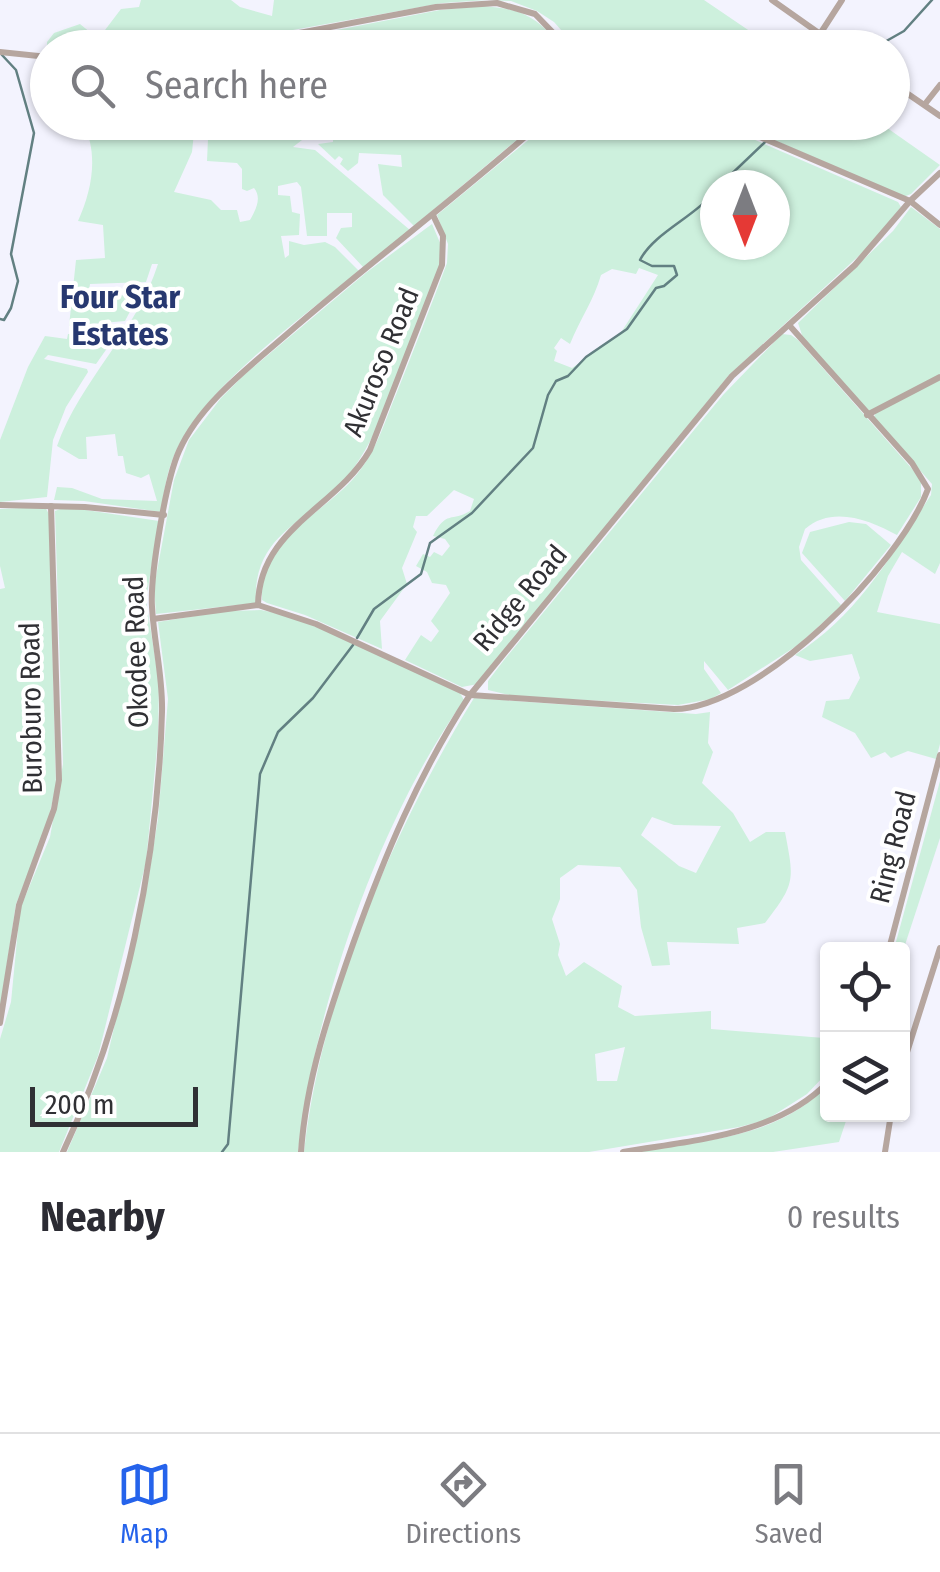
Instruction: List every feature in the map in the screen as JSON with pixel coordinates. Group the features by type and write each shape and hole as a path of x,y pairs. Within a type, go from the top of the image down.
{"street":[{"path":"772,0 814,30"},
{"path":"787,10 794,0"},
{"path":"823,30 842,0"},
{"path":"317,30 436,8 497,3 536,14 551,30"},
{"path":"0,52 30,54"},
{"path":"925,104 940,85"},
{"path":"910,94 940,116"},
{"name":"Okodee Road","path":"63,1152 100,1060 145,886 158,791 162,712 152,582 179,450 226,388 314,310 521,140"},
{"path":"767,140 910,201 940,225"},
{"name":"Ridge Road","path":"301,1152 307,1092 336,991 399,825 438,744 470,695 724,385 876,244 910,201 940,173"},
{"name":"Akuroso Road","path":"258,605 258,587 270,555 353,475 370,450 442,266 442,236 433,216"},
{"path":"152,619 258,605 316,624 470,695 686,709 716,701 765,672 818,632 882,563 926,497 927,482 789,325"},
{"path":"868,415 940,377"},
{"path":"0,505 164,516"},
{"name":"Buroburo Road","path":"0,1023 19,905 54,809 59,780 51,506"},
{"name":"Ring Road","path":"891,942 940,755"},
{"path":"910,1043 940,948"},
{"path":"623,1152 749,1128 778,1118 820,1089"},
{"path":"885,1152 890,1122"}],"green space":[{"path":"141,0 231,0 240,7 272,16 274,0 487,0 443,3 293,30 105,30 121,9 139,7"},
{"path":"487,0 704,0 748,30 561,30 537,11 511,1"},
{"path":"482,6 509,9 529,16 546,30 336,30"},
{"path":"80,24 87,30 63,30"},
{"path":"89,140 193,140 192,152 174,192 211,200 221,210 237,210 240,222 250,220 258,196 254,188 242,189 242,169 237,163 207,161 208,140 302,140 293,147 315,150 410,230 364,268 336,238 341,228 352,227 352,213 327,213 327,236 307,236 301,187 297,182 278,186 278,195 290,196 292,212 300,214 299,235 281,236 285,258 289,255 289,241 304,245 325,242 359,271 258,354 210,401 176,451 161,512 54,500 57,487 102,499 157,501 149,474 141,478 126,473 123,456 118,456 115,434 86,437 87,459 79,459 57,446 80,400 137,312 158,264 152,264 146,282 90,284 89,290 75,291 77,300 135,294 136,300 125,321 69,326 76,260 105,258 103,225 78,221 92,172"},
{"path":"517,140 414,226 383,195 378,164 402,167 401,155 359,153 358,163 348,171 340,164 343,159 339,156 335,160 318,144"},
{"path":"528,140 755,140 898,202 901,207 875,241 729,375 478,684 462,687 405,660 421,635 431,642 439,631 431,621 450,593 446,585 432,583 427,572 416,566 423,554 430,557 434,552 442,556 450,546 445,539 433,536 442,523 470,511 474,499 454,490 427,516 416,516 413,527 417,532 402,568 407,584 380,621 382,649 262,600 264,577 284,541 348,485 377,441 447,263 448,244 437,215","holes":["639,268 658,275 620,334 572,368 554,361 554,348 561,338 570,344 601,275 612,269 636,274"]},
{"path":"774,140 904,140 940,165 903,197"},
{"path":"911,207 940,229 940,563 935,574 902,552 888,576 877,612 940,624 940,744 936,759 908,751 891,758 885,752 871,758 855,733 822,717 826,701 849,699 860,678 852,654 810,661 795,655 855,603 931,495 932,484 874,418 875,414 867,410 803,338 798,323 893,231"},
{"path":"432,224 441,245 439,267 390,400 351,472 337,489 275,542 257,578 256,603 156,614 154,587 174,480 189,440 244,375 367,272"},
{"path":"112,331 115,337 96,364 48,355 44,359 88,372 66,407 53,440 47,497 0,502 0,440 28,367 45,336 67,339 68,334"},
{"path":"782,334 798,340 921,479 921,497 897,535 863,520 839,516 805,529 799,547 801,560 841,605 839,608 798,645 728,690 704,661 704,669 721,693 711,699 678,705 513,696 488,690 488,681 504,660 723,395"},
{"path":"45,507 49,514 56,786 46,829 16,904 0,1009 0,589 5,588 0,566 0,509"},
{"path":"66,507 159,521 146,600 159,683 146,862 98,1056 59,1152 0,1152 0,1039 11,1002 20,909 50,837 63,764 55,511"},
{"path":"849,522 866,524 891,545 845,601 802,553 810,532"},
{"path":"261,610 336,634 460,693 464,700 404,801 355,917 319,1037 298,1152 67,1152 107,1058 147,886 158,819 168,699 158,622 226,611"},
{"path":"474,698 710,712 708,743 713,752 702,783 733,813 750,842 766,832 785,832 791,871 782,899 765,923 737,928 739,944 667,942 670,965 652,966 641,927 637,890 620,867 578,865 560,878 560,899 552,919 560,944 558,955 566,976 584,962 622,986 618,1007 635,1016 711,1011 711,1029 820,1038 820,1080 807,1094 766,1120 589,1152 304,1152 326,1035 344,976 389,859","holes":["652,817 674,825 721,826 696,873 679,866 641,835","625,1047 617,1081 597,1081 595,1054"]},
{"path":"940,781 940,838 906,942 896,942"},
{"path":"820,1091 820,1122 846,1122 839,1142 773,1152 634,1152 738,1134 786,1117"}],"waterway":[{"path":"905,30 932,0"},
{"path":"2,55 16,70 30,119"},
{"path":"0,319 4,320 11,308 18,281 11,254 33,140"},
{"path":"736,170 767,140"},
{"path":"357,638 374,609 421,574 430,543 472,513 533,448 548,395 556,381 568,376 586,357 627,329 656,288 677,275 674,266 652,266 640,260 646,250 700,205"},
{"path":"222,1152 228,1144 260,774 278,732 313,698 353,645"}],"district":[{"name":"Four Star Estates","path":"120,316"}]}
